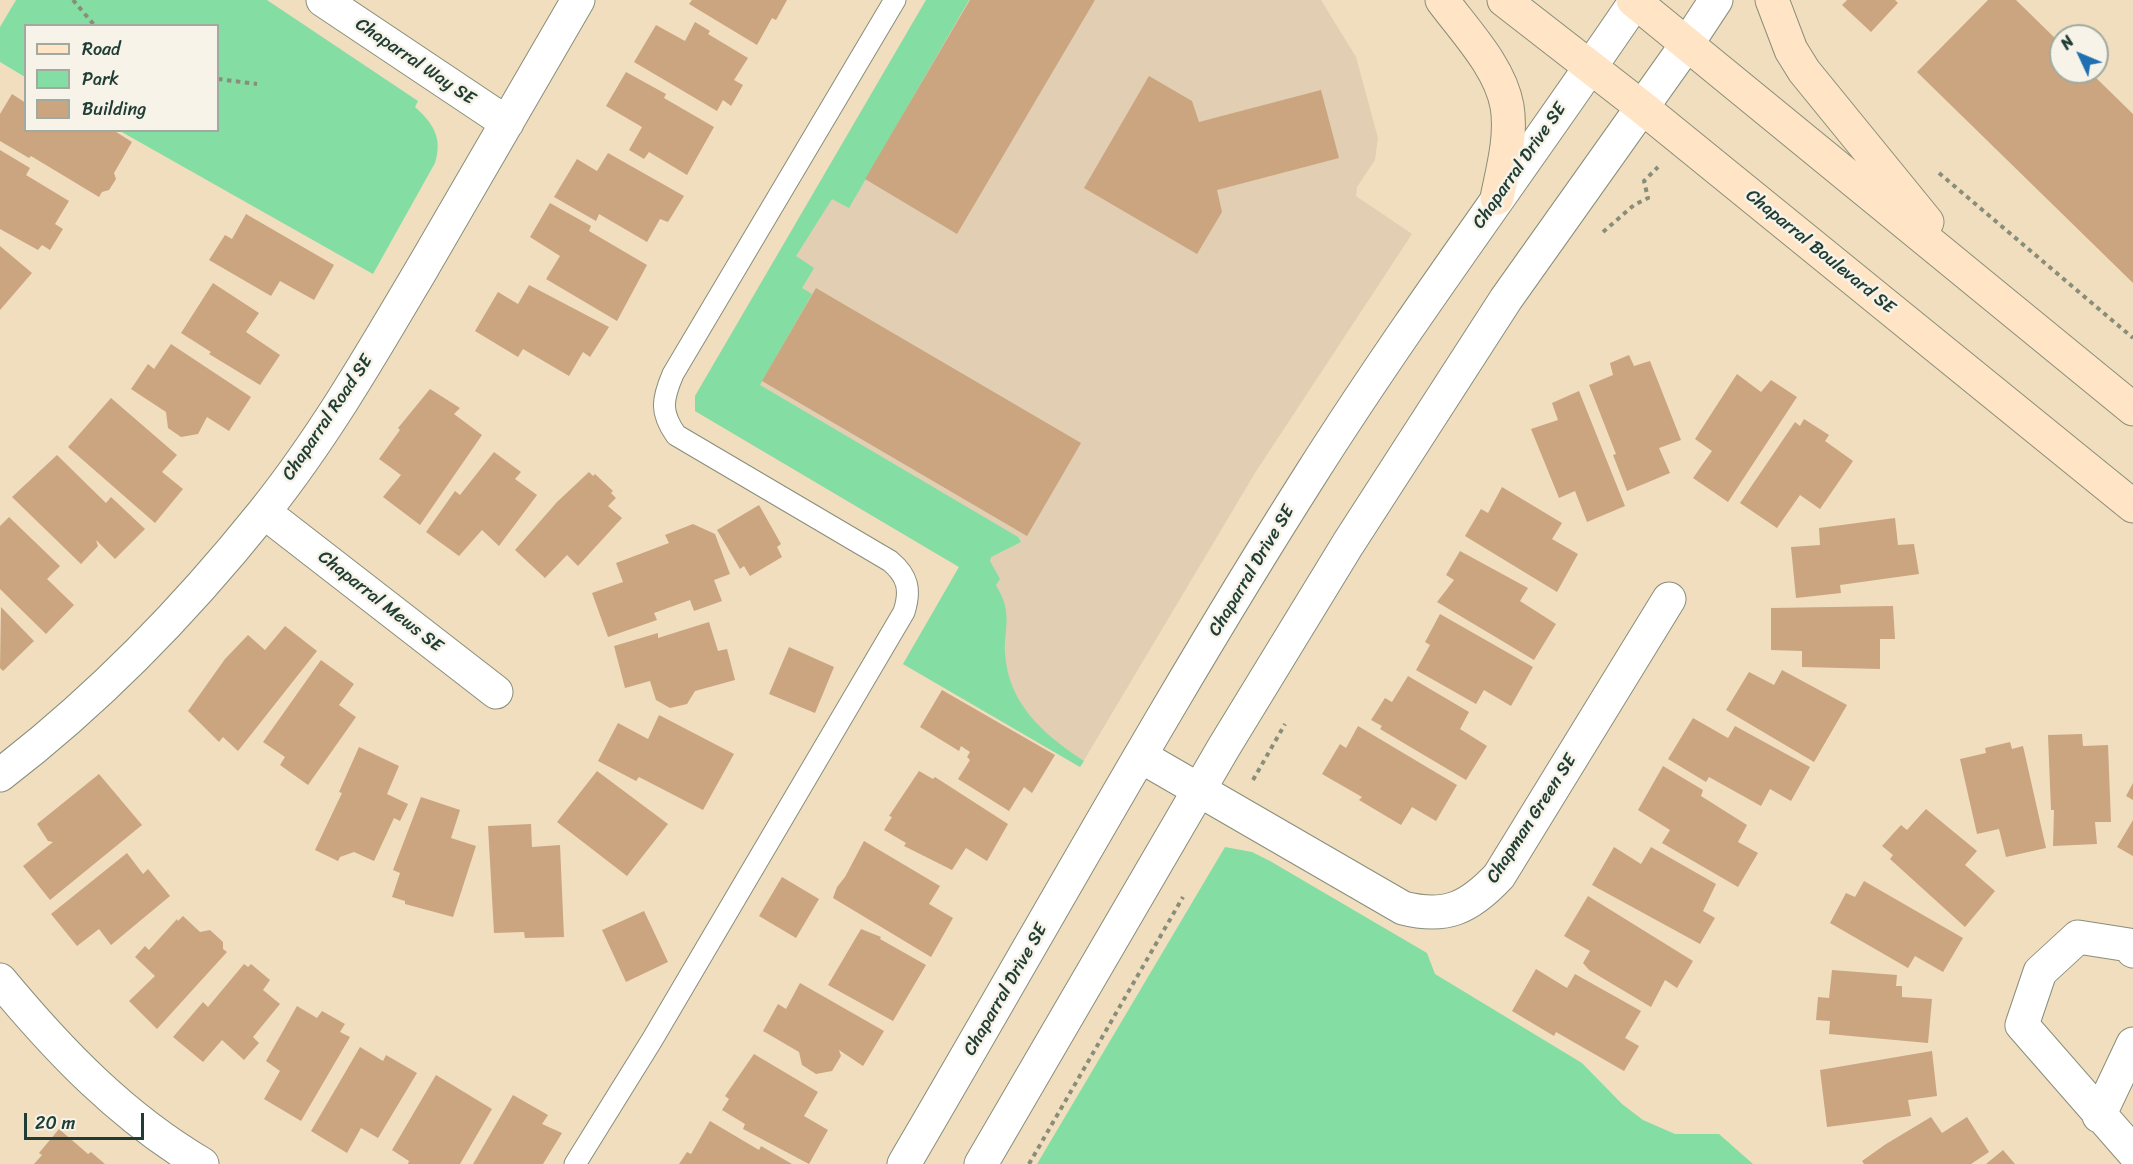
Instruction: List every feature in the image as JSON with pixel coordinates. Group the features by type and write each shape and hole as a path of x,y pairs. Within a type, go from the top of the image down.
{"main road":[{"path":"1442,0 1486,60 1504,95 1507,133 1497,198"},
{"name":"Chaparral Boulevard SE","path":"1504,0 1643,108 2133,506"},
{"path":"1772,0 1791,50 1804,71 1968,273"},
{"path":"1635,1 2133,409"}],"street":[{"name":"Chaparral Way SE","path":"323,0 507,123"},
{"name":"Chaparral Road SE","path":"0,775 122,669 202,585 264,512 328,421 393,319 578,0"},
{"path":"981,1164 1199,791 1393,472 1544,245 1643,108 1716,0"},
{"name":"Chaparral Drive SE","path":"904,1164 1311,473 1497,198 1591,67 1635,1"},
{"name":"Chaparral Mews SE","path":"264,512 496,692"},
{"name":"Chapman Green SE","path":"1142,757 1403,908 1422,913 1460,908 1480,897 1499,876 1669,599"},
{"path":"2133,951 2129,945 2078,938 2040,972 2022,1026 2133,1152"},
{"path":"0,980 71,1060 114,1101 179,1150 202,1164"},
{"path":"2099,1116 2133,1044"}],"lane":[{"path":"575,1164 652,1040 904,612 908,598 908,583 896,565 676,435 666,420 663,404 673,374 895,0"}],"path":[{"path":"73,0 82,14 93,24"},
{"path":"219,80 242,80 257,84"},
{"path":"1935,170 2133,338"},
{"path":"1600,234 1634,205 1648,198 1644,181"},
{"path":"1261,767 1290,717"},
{"path":"1029,1164 1189,888"}],"shaded area":[{"path":"926,0 1321,0 1356,57 1378,138 1375,160 1357,187 1356,196 1412,234 1255,473 1080,767 903,664 959,567 695,411 695,396"}],"green space":[{"path":"16,0 267,0 418,101 415,107 427,119 437,139 435,163 373,274 122,132 219,132 219,24 24,24 24,76 0,62 0,27"},
{"path":"926,0 969,0 849,208 832,199 796,256 814,268 802,288 812,294 760,385 1018,537 1021,542 991,557 990,561 1000,579 996,585 1005,607 1007,621 1005,653 1008,671 1021,703 1042,729 1084,761 1080,767 903,664 959,567 695,411 695,396"},
{"path":"1225,847 1252,852 1270,861 1427,953 1435,974 1582,1063 1622,1104 1643,1120 1675,1134 1719,1134 1753,1164 1037,1164"}],"building":[{"path":"692,0 787,0 776,20 772,18 757,45 689,4"},
{"path":"970,0 1095,0 957,234 865,179"},
{"path":"1847,0 1895,0 1898,3 1871,32 1842,5"},
{"path":"1988,0 2016,0 2049,32 2049,84 2102,84 2133,114 2133,283 1917,72"},
{"path":"695,22 710,31 708,34 748,58 734,80 743,85 731,106 723,100 717,111 634,62 656,25 685,41"},
{"path":"626,72 666,94 664,98 714,127 687,175 649,152 644,159 629,150 642,127 606,106"},
{"path":"1149,76 1192,101 1199,122 1321,90 1339,158 1217,190 1222,212 1197,254 1084,188"},
{"path":"12,94 24,102 24,132 116,132 132,142 114,173 116,179 109,190 102,192 99,197 31,156 29,158 0,141 0,114"},
{"path":"0,150 30,168 26,175 69,201 55,224 63,229 50,250 42,245 38,250 0,229"},
{"path":"608,153 684,196 668,222 660,219 647,242 599,214 596,221 554,197 577,159 597,171"},
{"path":"550,203 591,226 589,231 647,265 617,321 546,279 560,256 530,237"},
{"path":"246,214 334,265 314,300 280,281 271,296 209,260 225,235 232,239"},
{"path":"0,246 32,273 0,310"},
{"path":"213,283 259,313 246,332 280,355 260,385 209,354 211,352 181,333"},
{"path":"529,285 609,327 590,357 583,352 569,376 523,349 518,357 475,331 498,292 518,304"},
{"path":"816,288 1081,443 1027,536 762,381"},
{"path":"171,344 251,397 229,431 207,417 198,434 181,437 168,428 166,412 131,389 148,364 154,369"},
{"path":"1629,355 1634,366 1650,361 1681,440 1659,448 1670,473 1627,491 1613,455 1616,454 1589,385 1613,375 1610,363"},
{"path":"1737,374 1761,392 1771,380 1797,397 1728,502 1693,478 1712,451 1695,439"},
{"path":"430,389 460,408 454,414 482,435 420,525 383,497 401,475 379,459 400,430 398,428"},
{"path":"1579,391 1625,506 1587,522 1575,491 1559,498 1531,429 1558,420 1552,403"},
{"path":"111,398 177,455 162,472 183,489 155,523 68,447"},
{"path":"1804,419 1829,435 1825,441 1853,461 1820,509 1800,495 1777,528 1740,503 1795,422 1800,426"},
{"path":"494,452 521,472 515,479 537,495 499,546 482,530 459,556 426,532 455,491 460,495"},
{"path":"57,455 106,503 111,497 145,529 115,559 96,540 98,546 81,564 12,497"},
{"path":"589,472 593,476 595,474 613,491 611,493 616,498 608,506 622,518 578,566 567,555 545,578 515,550 557,502"},
{"path":"1502,487 1562,523 1552,539 1578,554 1557,592 1465,536 1481,509 1488,513"},
{"path":"759,505 781,544 777,547 782,557 750,576 744,566 740,569 717,530"},
{"path":"9,517 60,566 47,579 74,605 46,634 0,589 0,526"},
{"path":"1895,518 1898,545 1914,544 1919,574 1840,585 1841,593 1796,598 1791,547 1820,545 1819,528"},
{"path":"693,524 715,534 730,574 714,580 722,601 694,611 690,600 654,613 657,620 608,637 592,593 623,582 616,563 669,543 665,535"},
{"path":"1460,551 1528,588 1520,601 1556,624 1534,660 1437,602 1454,580 1446,575"},
{"path":"1893,606 1895,639 1880,639 1880,669 1802,667 1802,651 1771,650 1771,608"},
{"path":"1,607 34,641 3,671 0,668"},
{"path":"1440,614 1533,667 1511,706 1484,690 1476,704 1416,670 1430,645 1425,642"},
{"path":"709,622 718,651 727,649 735,680 695,691 687,704 670,708 656,700 650,681 625,688 614,646 658,633 658,638"},
{"path":"285,626 317,651 238,751 223,737 219,742 188,711 225,659 248,635 265,650"},
{"path":"789,647 834,667 815,713 769,694"},
{"path":"321,660 354,684 339,705 356,717 308,785 280,765 285,757 263,742"},
{"path":"1782,670 1847,705 1814,762 1726,710 1749,672 1774,685"},
{"path":"1408,676 1469,712 1460,729 1487,746 1466,780 1380,729 1382,726 1371,720 1385,698 1392,702"},
{"path":"942,690 1055,755 1032,793 1024,787 1009,811 958,779 970,760 967,757 970,752 961,746 959,751 920,727"},
{"path":"659,715 734,754 703,810 639,777 636,781 598,761 618,723 648,739"},
{"path":"1693,718 1728,738 1735,726 1810,767 1791,801 1770,789 1761,806 1709,777 1706,782 1668,759"},
{"path":"1358,726 1457,785 1436,821 1412,807 1401,825 1359,800 1362,797 1322,774 1340,744 1346,748"},
{"path":"2082,734 2083,746 2108,745 2111,822 2095,822 2097,844 2053,846 2054,810 2051,810 2048,735"},
{"path":"2010,742 2012,749 2023,746 2046,848 2006,857 1999,829 1977,834 1960,759 1986,753 1985,748"},
{"path":"359,747 399,766 387,794 408,804 400,821 394,818 374,861 354,852 340,857 338,861 315,850 342,793 339,792"},
{"path":"1663,766 1703,790 1701,796 1747,825 1738,842 1758,853 1738,887 1662,843 1670,830 1638,810"},
{"path":"597,771 668,824 627,876 557,822"},
{"path":"919,771 933,779 935,777 1008,824 987,861 966,848 952,870 904,846 906,843 884,830 892,817 889,816"},
{"path":"99,774 142,825 50,900 23,866 53,842 48,841 37,824"},
{"path":"2133,783 2133,800 2126,796"},
{"path":"421,797 460,810 451,838 476,846 453,917 405,904 405,901 392,897 400,873 393,870"},
{"path":"1926,809 1977,851 1965,865 1995,891 1965,927 1890,859 1893,855 1882,846 1901,825 1907,830"},
{"path":"2133,820 2133,856 2117,847"},
{"path":"531,824 532,847 560,845 564,937 525,938 524,932 494,933 488,826"},
{"path":"864,841 940,886 929,904 953,918 931,957 833,898"},
{"path":"1614,847 1641,864 1651,847 1716,884 1703,911 1715,918 1700,944 1592,885"},
{"path":"127,853 143,874 148,869 170,896 111,945 99,929 77,946 51,914"},
{"path":"782,877 819,899 796,938 759,916"},
{"path":"1864,881 1963,938 1943,972 1915,956 1908,968 1830,923 1846,893 1855,897"},
{"path":"1588,896 1693,961 1677,988 1665,980 1651,1007 1589,970 1583,963 1590,951 1564,936"},
{"path":"644,911 668,962 626,982 602,930"},
{"path":"183,916 200,932 210,930 223,942 223,949 227,952 157,1029 129,1001 155,976 135,957 145,946 149,950 177,919 178,921"},
{"path":"861,929 881,937 880,939 926,965 893,1021 828,985"},
{"path":"244,964 248,967 251,964 270,980 263,990 280,1004 253,1037 259,1043 244,1060 222,1040 203,1062 173,1037 203,1002 208,1007"},
{"path":"1536,969 1567,988 1575,974 1641,1011 1625,1038 1639,1046 1624,1071 1556,1032 1554,1036 1512,1011"},
{"path":"1832,970 1897,975 1896,986 1902,986 1902,997 1932,999 1928,1043 1829,1034 1830,1021 1816,1020 1818,997 1829,998"},
{"path":"800,983 884,1031 863,1066 839,1050 841,1056 832,1071 816,1074 802,1065 799,1052 763,1031 778,1004 786,1009"},
{"path":"297,1006 317,1018 322,1011 345,1024 340,1032 350,1037 301,1121 264,1099 280,1071 266,1061"},
{"path":"360,1047 383,1061 386,1055 417,1073 378,1138 361,1128 347,1153 311,1131"},
{"path":"1932,1051 1937,1096 1908,1100 1911,1116 1827,1127 1820,1070"},
{"path":"754,1054 818,1092 804,1116 828,1130 809,1164 743,1129 745,1124 722,1110 729,1099 725,1096"},
{"path":"436,1075 492,1109 460,1164 408,1164 409,1161 392,1150"},
{"path":"513,1095 548,1115 542,1124 562,1133 543,1164 473,1164"},
{"path":"1931,1117 1942,1133 1967,1117 1989,1152 1971,1164 1864,1164 1862,1161 1886,1144"},
{"path":"710,1121 759,1150 761,1146 792,1164 679,1164 687,1152 691,1154"},
{"path":"59,1129 88,1154 91,1152 105,1164 34,1164 42,1155 39,1153"},
{"path":"2003,1150 2015,1164 1986,1164"}]}
